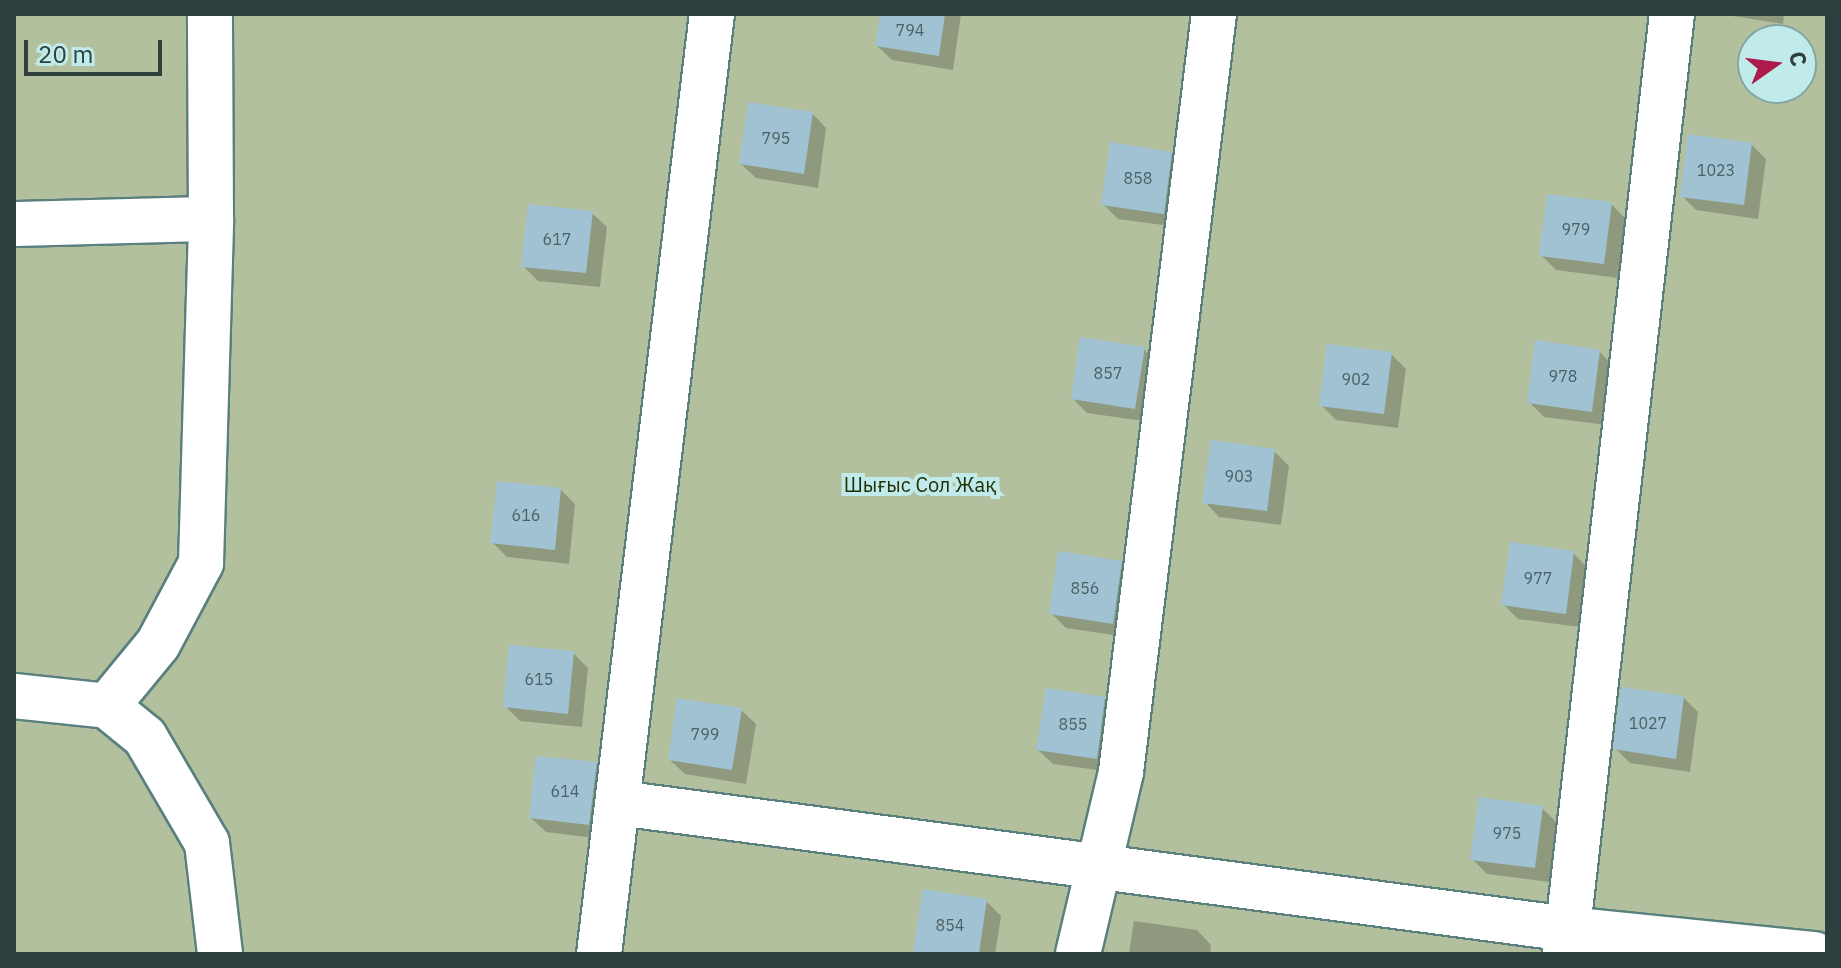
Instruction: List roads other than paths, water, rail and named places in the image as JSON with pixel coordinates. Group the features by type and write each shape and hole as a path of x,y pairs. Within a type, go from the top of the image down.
{"street":[{"path":"107,706 158,644 201,563 211,219 210,14"},
{"path":"599,954 712,14"},
{"path":"1078,954 1121,772 1214,14"},
{"path":"1567,941 1672,14"},
{"path":"14,224 211,219"},
{"path":"14,696 107,706 145,737 207,843 220,954"},
{"path":"619,803 1097,866 1567,941 1815,954"}],"park label":[{"name":"Шығыс Сол Жақ","path":"920,484"}]}
